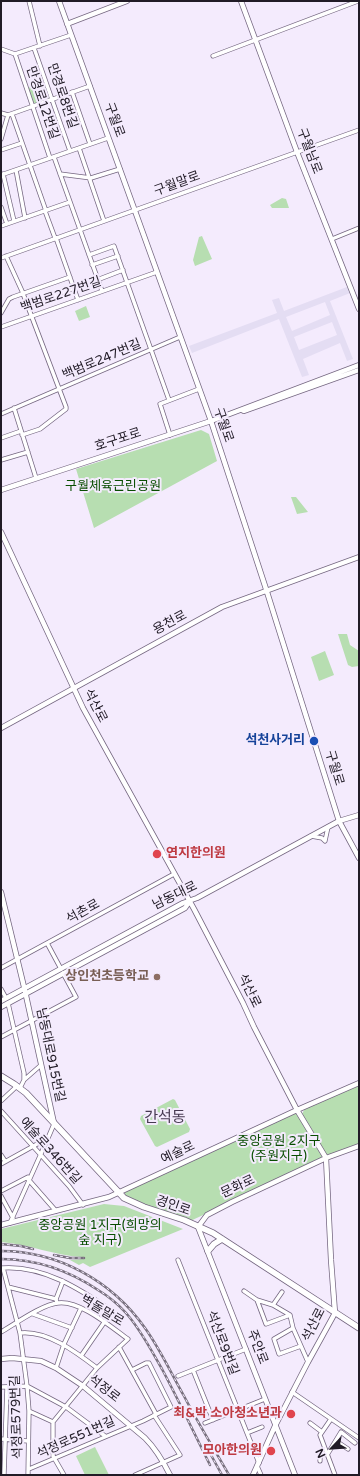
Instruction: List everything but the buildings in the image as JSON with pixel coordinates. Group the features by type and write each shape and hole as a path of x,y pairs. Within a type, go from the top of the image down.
{"main road":[{"name":"구월로","path":"59,1 211,421 267,592 339,821 359,858"},
{"path":"67,24 126,1"},
{"name":"구월남로","path":"241,1 297,152 359,309"},
{"name":"호구포로","path":"1,490 211,421 359,365"},
{"name":"호구포로","path":"242,410 244,412 268,404 359,370"},
{"name":"석산로","path":"1,532 89,720 190,901 240,996 254,1027 297,1110 326,1158 335,1313 292,1392 253,1475"},
{"name":"용천로","path":"1,728 222,607 267,592 359,557"},
{"name":"남동대로","path":"62,971 185,908 190,901 339,821 359,815"},
{"name":"남동대로915번길","path":"1,894 32,1021 54,1124"},
{"path":"1,1007 25,991 62,971"},
{"path":"1,1001 25,991"},
{"name":"경인로","path":"2,1077 19,1087 118,1194 127,1201 184,1220 222,1240 359,1328"},
{"name":"예술로","path":"1,1226 83,1205 118,1194 297,1110 359,1083"},
{"name":"문화로","path":"198,1227 207,1215 326,1158 359,1146"},
{"name":"주안로","path":"198,1227 295,1475"},
{"path":"208,1251 214,1244 222,1240"},
{"name":"석정로","path":"1,1358 41,1361 56,1368 83,1386 131,1425 152,1445 164,1462 170,1475"}],"street":[{"path":"29,1 40,46"},
{"path":"213,56 358,1"},
{"path":"1,49 15,54 71,35"},
{"name":"만경로8번길","path":"34,48 70,151"},
{"name":"만경로12번길","path":"15,54 32,106 60,174 102,292"},
{"path":"1,113 10,114 90,86"},
{"path":"72,92 90,144"},
{"path":"1,138 10,114"},
{"path":"10,114 22,143 78,300"},
{"name":"구월말로","path":"1,258 359,130"},
{"path":"14,221 2,175 108,138"},
{"path":"1,150 22,143"},
{"path":"79,148 104,221"},
{"path":"60,174 91,178 120,169"},
{"path":"16,170 25,218"},
{"path":"1,226 70,202"},
{"path":"1,206 8,223"},
{"path":"332,239 359,228"},
{"path":"89,255 114,246 127,283"},
{"name":"백범로247번길","path":"6,256 23,294 59,389"},
{"path":"92,265 118,256"},
{"path":"97,280 123,270"},
{"name":"백범로227번길","path":"1,326 157,272"},
{"path":"1,313 10,299 70,277"},
{"name":"백범로247번길","path":"127,283 152,349"},
{"path":"27,306 74,288"},
{"name":"백범로247번길","path":"1,414 180,337"},
{"path":"152,349 169,400"},
{"path":"1,438 40,429 66,409 59,389"},
{"path":"170,435 160,404 199,389"},
{"path":"14,408 36,478"},
{"path":"1,460 28,452"},
{"path":"311,836 322,838 325,841 328,827"},
{"name":"석촌로","path":"1,968 174,874"},
{"path":"1,1037 76,997 47,943"},
{"path":"1,989 6,998"},
{"path":"8,1003 24,1073 24,1080"},
{"path":"1,1101 19,1087 24,1080 41,1065"},
{"name":"예술로346번길","path":"1,1111 69,1186 83,1205"},
{"path":"10,1223 28,1179 54,1124"},
{"path":"1,1154 3,1162 48,1138"},
{"path":"1,1192 28,1179"},
{"path":"28,1179 56,1211"},
{"path":"1,1196 16,1222"},
{"name":"석산로9번길","path":"178,1260 247,1433 261,1475"},
{"path":"2,1268 46,1274 87,1294 112,1311 81,1356"},
{"name":"석정로579번길","path":"2,1268 20,1333 24,1359 29,1411 28,1475"},
{"path":"1,1332 57,1301 63,1281"},
{"name":"벽돌말로","path":"8,1287 80,1308 104,1322 128,1339 119,1347"},
{"path":"244,1292 257,1300 274,1305 290,1315 293,1328 308,1362"},
{"path":"274,1305 282,1292"},
{"path":"257,1300 266,1324 290,1315"},
{"path":"56,1368 64,1344 80,1308"},
{"path":"33,1314 72,1328"},
{"path":"293,1328 274,1339 279,1354 301,1346"},
{"path":"20,1333 42,1336 64,1344 97,1368"},
{"path":"64,1475 53,1456 53,1422 97,1368 119,1347 155,1415 180,1455 135,1475"},
{"path":"178,1376 246,1348"},
{"name":"석정로551번길","path":"29,1469 55,1459 171,1407 149,1363 132,1370"},
{"path":"193,1370 213,1420"},
{"path":"1,1387 27,1386 66,1407 105,1436"},
{"path":"4,1475 7,1387"},
{"path":"292,1392 359,1438"},
{"path":"205,1423 265,1399"},
{"path":"29,1411 53,1422"},
{"path":"331,1419 320,1436 335,1475"},
{"path":"310,1423 322,1432"},
{"path":"247,1433 262,1427"},
{"path":"320,1461 320,1455 327,1454 341,1432 355,1443"},
{"path":"1,1439 28,1441"},
{"path":"336,1441 348,1449"}],"shaded area":[{"path":"347,287 350,293 330,301 353,359 347,361 340,343 303,359 309,375 302,377 279,319 192,353 189,346 277,313 272,300 279,298 284,311","holes":["325,302 330,315 292,331 286,317","332,322 337,335 299,350 294,337"]}],"green space":[{"path":"45,82 51,99 33,104 28,88"},
{"path":"282,198 286,199 289,208 272,208 270,205"},
{"path":"202,236 212,259 195,266 193,260 199,237"},
{"path":"86,306 90,317 79,321 75,311"},
{"path":"79,364 84,374 74,378 70,368"},
{"name":"구월체육근린공원","path":"201,430 209,434 217,461 94,528 76,469"},
{"path":"291,497 296,497 308,512 297,514"},
{"path":"338,634 347,634 350,645 359,651 359,666 352,667 348,665"},
{"path":"325,651 334,675 319,681 311,657"},
{"name":"중앙공원 2지구 (주원지구)","path":"359,1083 359,1146 333,1156 324,1154 323,1160 188,1222 125,1197 125,1192 130,1188 293,1112 301,1116 306,1106"},
{"path":"173,1099 175,1100 190,1129 189,1132 157,1147 140,1119 141,1116"},
{"name":"중앙공원 1지구(희망의 숲 지구)","path":"104,1204 124,1206 183,1229 90,1267 83,1263 79,1265 70,1260 84,1259 83,1257 62,1255 22,1245 1,1242 1,1229"},
{"path":"95,1447 109,1475 85,1475 76,1456"}],"railway":[{"path":"1,1244 33,1249"},
{"path":"1,1251 22,1252 43,1256 63,1263 82,1272 117,1296 132,1311 161,1353 200,1426 229,1475"},
{"path":"54,1255 70,1258 84,1258"},
{"path":"1,1259 27,1261 64,1271 87,1283 120,1306 146,1340 210,1465"},
{"path":"211,1455 222,1475"}],"place":[{"name":"석천사거리","path":"314,741"},
{"name":"연지한의원","path":"157,854"},
{"name":"상인천초등학교","path":"157,977"},
{"name":"최&박 소아청소년과","path":"291,1414"},
{"name":"모아한의원","path":"271,1451"}],"district":[{"name":"간석동","path":"165,1118"}]}
